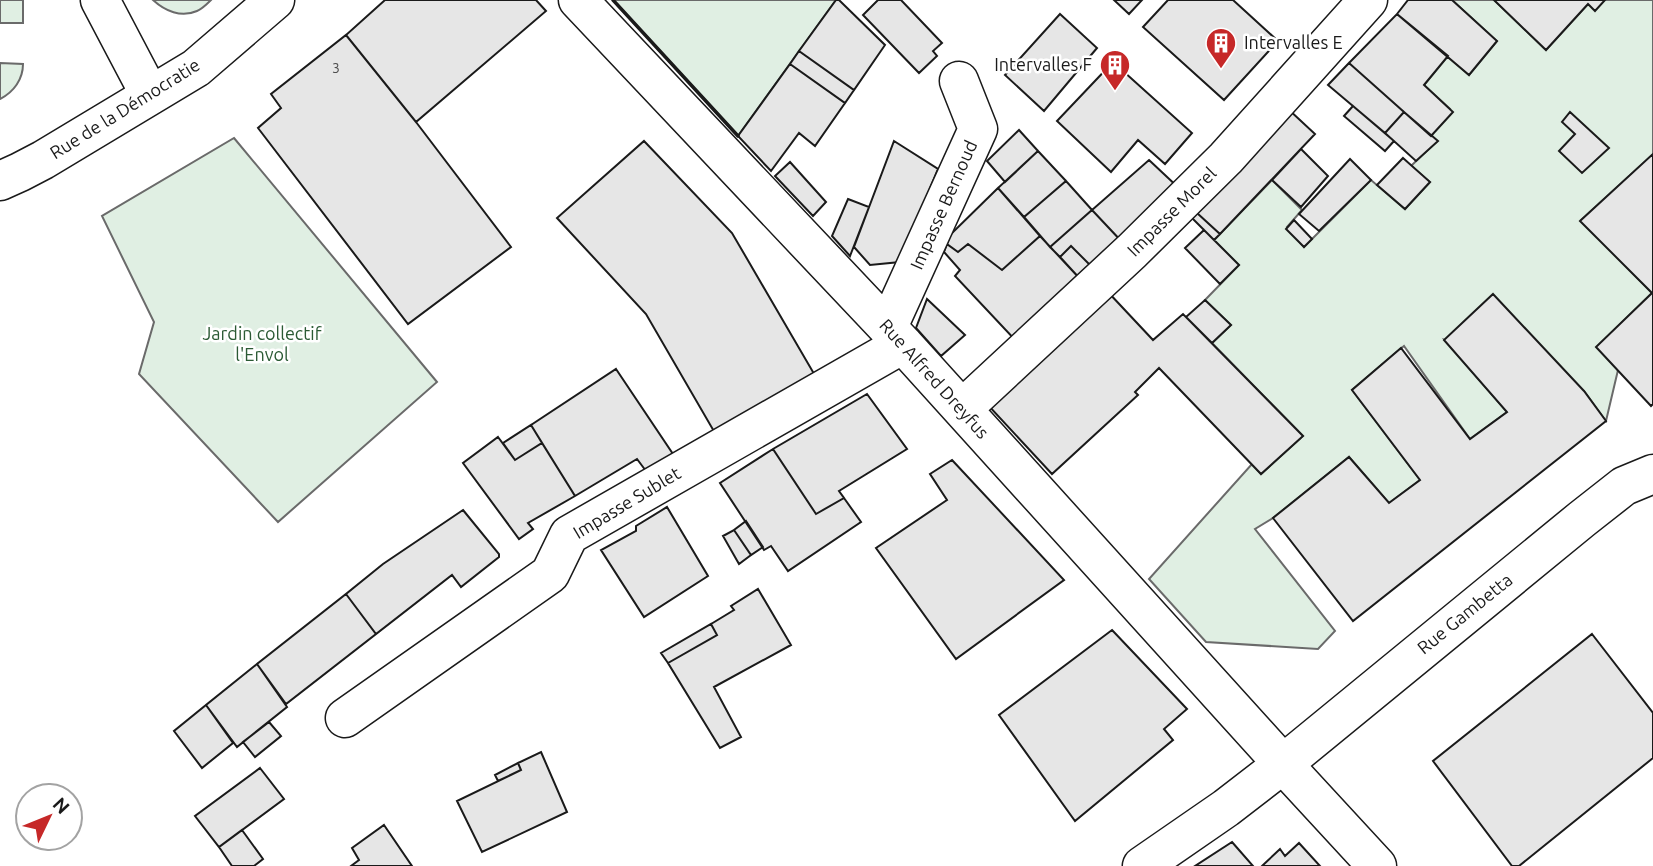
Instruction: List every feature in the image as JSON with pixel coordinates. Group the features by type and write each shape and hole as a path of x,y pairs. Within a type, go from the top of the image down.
{"street":[{"path":"100,0 150,95"},
{"name":"Rue de la Démocratie","path":"0,181 20,173 195,68 275,0"},
{"name":"Rue Alfred Dreyfus","path":"578,0 896,335 1377,866"},
{"name":"Impasse Morel","path":"962,409 1132,251 1226,158 1368,0"},
{"name":"Impasse Bernoud","path":"896,335 978,129 959,81"},
{"name":"Impasse Sublet","path":"345,718 550,574 569,535 896,335"},
{"name":"Rue Gambetta","path":"1142,866 1283,764 1624,486 1653,474"}],"green space":[{"path":"0,0 23,0 23,23 0,23"},
{"path":"153,0 211,0 199,10 185,14 168,10"},
{"path":"613,0 836,0 738,136"},
{"path":"1452,0 1494,0 1546,50 1588,4 1605,0 1653,0 1653,154 1581,220 1652,293 1597,347 1618,370 1606,421 1584,391 1445,340 1507,412 1470,439 1404,346 1352,390 1420,480 1389,503 1349,457 1273,518 1255,529 1335,631 1318,649 1206,642 1149,579 1252,464 1261,474 1303,436 1212,343 1231,325 1205,300 1239,265 1214,240 1272,180 1302,210 1287,227 1304,247 1371,180 1405,209 1430,182 1411,166 1437,141 1431,136 1450,109 1424,85 1448,56 1469,75 1497,41"},
{"path":"0,63 23,64 17,84 10,93 0,99"},
{"name":"Jardin collectif l'Envol","path":"234,138 437,382 278,522 139,374 154,322 102,216"}],"building":[{"path":"385,0 536,0 546,11 416,122 346,35"},
{"path":"836,0 885,45 854,90 799,51"},
{"path":"878,0 901,0 942,43 933,51 937,56 919,73 863,15"},
{"path":"1114,0 1142,0 1129,14"},
{"name":"Intervalles E","path":"1168,0 1233,0 1278,41 1224,100 1143,27"},
{"path":"1408,0 1452,0 1497,41 1469,75 1397,14"},
{"path":"1494,0 1605,0 1595,11 1588,4 1546,50"},
{"path":"1060,14 1097,48 1044,111 1005,75"},
{"path":"1397,14 1448,56 1424,85 1453,112 1431,136 1349,63"},
{"path":"346,35 511,247 408,324 258,128 281,108 271,94"},
{"path":"799,51 854,90 845,103 790,64"},
{"name":"Intervalles F","path":"1113,62 1192,133 1165,164 1138,140 1111,172 1057,121"},
{"path":"1349,63 1404,112 1385,133 1328,85"},
{"path":"790,64 845,103 815,146 799,133 771,171 738,136"},
{"path":"1353,106 1394,141 1385,151 1344,116"},
{"path":"1287,108 1315,134 1220,234 1185,202"},
{"path":"1404,112 1438,141 1416,161 1385,133"},
{"path":"1570,112 1609,148 1582,173 1559,151 1575,134 1562,122"},
{"path":"1019,130 1038,151 1005,182 987,161"},
{"path":"644,141 732,233 820,384 719,440 646,314 557,218"},
{"path":"894,141 938,169 900,262 870,265 854,247"},
{"path":"1301,149 1328,176 1301,207 1272,180"},
{"path":"1038,151 1066,181 1024,217 998,188"},
{"path":"1653,154 1653,404 1651,406 1596,347 1652,293 1580,221"},
{"path":"1403,158 1430,182 1405,209 1377,185"},
{"path":"1350,159 1371,180 1319,231 1299,214"},
{"path":"1149,160 1182,191 1124,244 1092,210"},
{"path":"790,162 826,202 813,216 775,176"},
{"path":"1066,181 1092,210 1050,247 1024,217"},
{"path":"998,188 1040,236 1002,270 968,244 958,252 947,244 950,235"},
{"path":"848,199 869,207 850,256 832,236"},
{"path":"1185,202 1220,234 1214,240 1181,207"},
{"path":"1092,210 1124,244 1094,269 1071,246 1060,257 1050,247"},
{"path":"1294,220 1312,239 1304,247 1286,229"},
{"path":"1204,230 1239,265 1220,284 1185,248"},
{"path":"1040,236 1082,281 1019,344 955,276 960,270 944,252 947,244 958,252 968,244 1002,270"},
{"path":"1071,246 1094,269 1082,281 1060,257"},
{"path":"1107,291 1153,340 1183,314 1303,436 1261,474 1159,368 1135,392 1138,395 1052,474 987,404"},
{"path":"1493,294 1584,391 1606,421 1353,621 1273,518 1349,457 1389,503 1420,480 1352,390 1401,348 1470,439 1507,412 1444,340"},
{"path":"927,299 965,335 941,356 916,328"},
{"path":"1205,300 1231,325 1212,343 1186,317"},
{"path":"616,369 681,466 655,483 637,459 575,496 531,425"},
{"path":"867,394 907,449 839,491 844,498 816,514 773,449"},
{"path":"531,425 542,443 515,460 503,443"},
{"path":"498,437 515,460 542,443 575,496 528,523 533,529 519,539 463,463"},
{"path":"773,449 816,514 844,498 861,522 788,571 771,546 764,550 720,483"},
{"path":"952,460 1064,580 956,659 876,548 947,500 930,474"},
{"path":"667,507 708,576 644,617 601,550 636,531 636,526"},
{"path":"463,510 499,557 461,587 452,575 376,634 346,594 383,564"},
{"path":"746,521 763,547 751,555 734,530"},
{"path":"734,530 751,555 739,564 723,536"},
{"path":"758,589 791,645 714,687 741,737 720,748 668,663 717,635 711,624 734,610 731,606"},
{"path":"346,594 376,634 286,704 257,664"},
{"path":"711,624 717,635 668,663 661,653"},
{"path":"1112,630 1187,709 1164,729 1173,740 1075,821 999,715"},
{"path":"1592,634 1653,713 1653,758 1519,866 1512,866 1433,761"},
{"path":"257,664 287,707 237,747 206,705"},
{"path":"206,705 233,743 202,768 174,731"},
{"path":"269,722 281,736 255,757 243,742"},
{"path":"541,752 567,812 482,852 457,801 521,770 518,763"},
{"path":"518,763 521,770 498,781 495,775"},
{"path":"260,768 284,799 219,847 195,816"},
{"path":"384,825 412,866 351,866 359,860 352,848"},
{"path":"242,830 263,859 254,866 232,866 219,847"},
{"path":"1232,842 1253,866 1195,866"},
{"path":"1299,843 1320,866 1262,866 1280,849 1285,856"}],"wall":[{"path":"613,0 738,136"}],"place":[{"name":"Intervalles E","path":"1221,70"},
{"name":"Intervalles F","path":"1115,92"}]}
